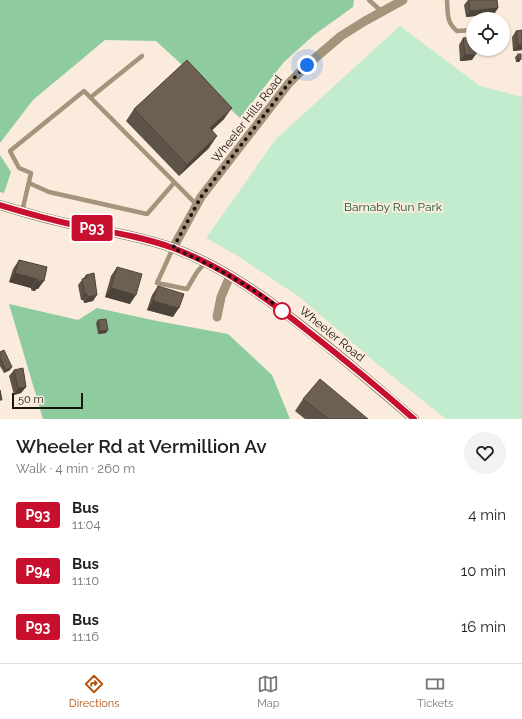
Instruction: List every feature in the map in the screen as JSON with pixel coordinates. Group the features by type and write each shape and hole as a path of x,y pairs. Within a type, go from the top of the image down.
{"main road":[{"name":"Wheeler Road","path":"0,205 57,221 139,238 173,248 205,263 250,288 280,309 333,350 414,419"}],"street":[{"name":"Wheeler Hills Road","path":"173,248 201,197 289,83 307,65 341,36 381,11 403,0"},
{"path":"217,317 221,296 230,276"}],"lane":[{"path":"369,0 381,11"},
{"path":"447,0 450,25 457,31 466,30"},
{"path":"91,97 142,56"},
{"path":"22,212 31,173 19,168 10,152 84,91 197,205"},
{"path":"29,183 49,192 147,214 174,182"},
{"path":"173,248 157,284 187,289 197,272 205,263"}],"green space":[{"path":"0,0 354,0 353,7 314,35 284,62 240,118 156,41 105,40 33,100 0,143"},
{"name":"Barnaby Run Park","path":"400,26 480,86 522,97 522,419 446,419 377,364 301,298 236,255 206,238 276,139"},
{"path":"0,155 11,172 4,193 0,192"},
{"path":"9,304 78,320 97,308 228,334 272,375 290,419 43,419"}],"building":[{"path":"469,0 497,0 498,8 470,11"},
{"path":"522,30 522,45 518,45 516,31"},
{"path":"463,38 466,38 466,55 465,55"},
{"path":"518,54 521,54 521,59 518,59"},
{"path":"187,60 232,108 210,128 217,136 187,165 134,109"},
{"path":"19,260 47,267 44,281 37,281 37,279 15,273"},
{"path":"117,267 142,274 136,295 111,288"},
{"path":"94,273 97,295 88,297 87,294 85,294 82,279 87,278 86,275"},
{"path":"158,286 184,294 179,308 153,301"},
{"path":"106,319 108,330 100,331 98,320"},
{"path":"4,350 12,367 6,370 0,358 0,352"},
{"path":"23,368 26,387 18,388 14,370"},
{"path":"320,379 368,419 328,419 303,399"}],"bus line":[{"name":"P93","path":"0,205 70,224 139,238 173,248 201,260 250,288 275,305 333,350 414,419"}],"route":[{"path":"282,311 286,313 230,276 201,260 173,248 201,197 289,83 307,65"}]}
